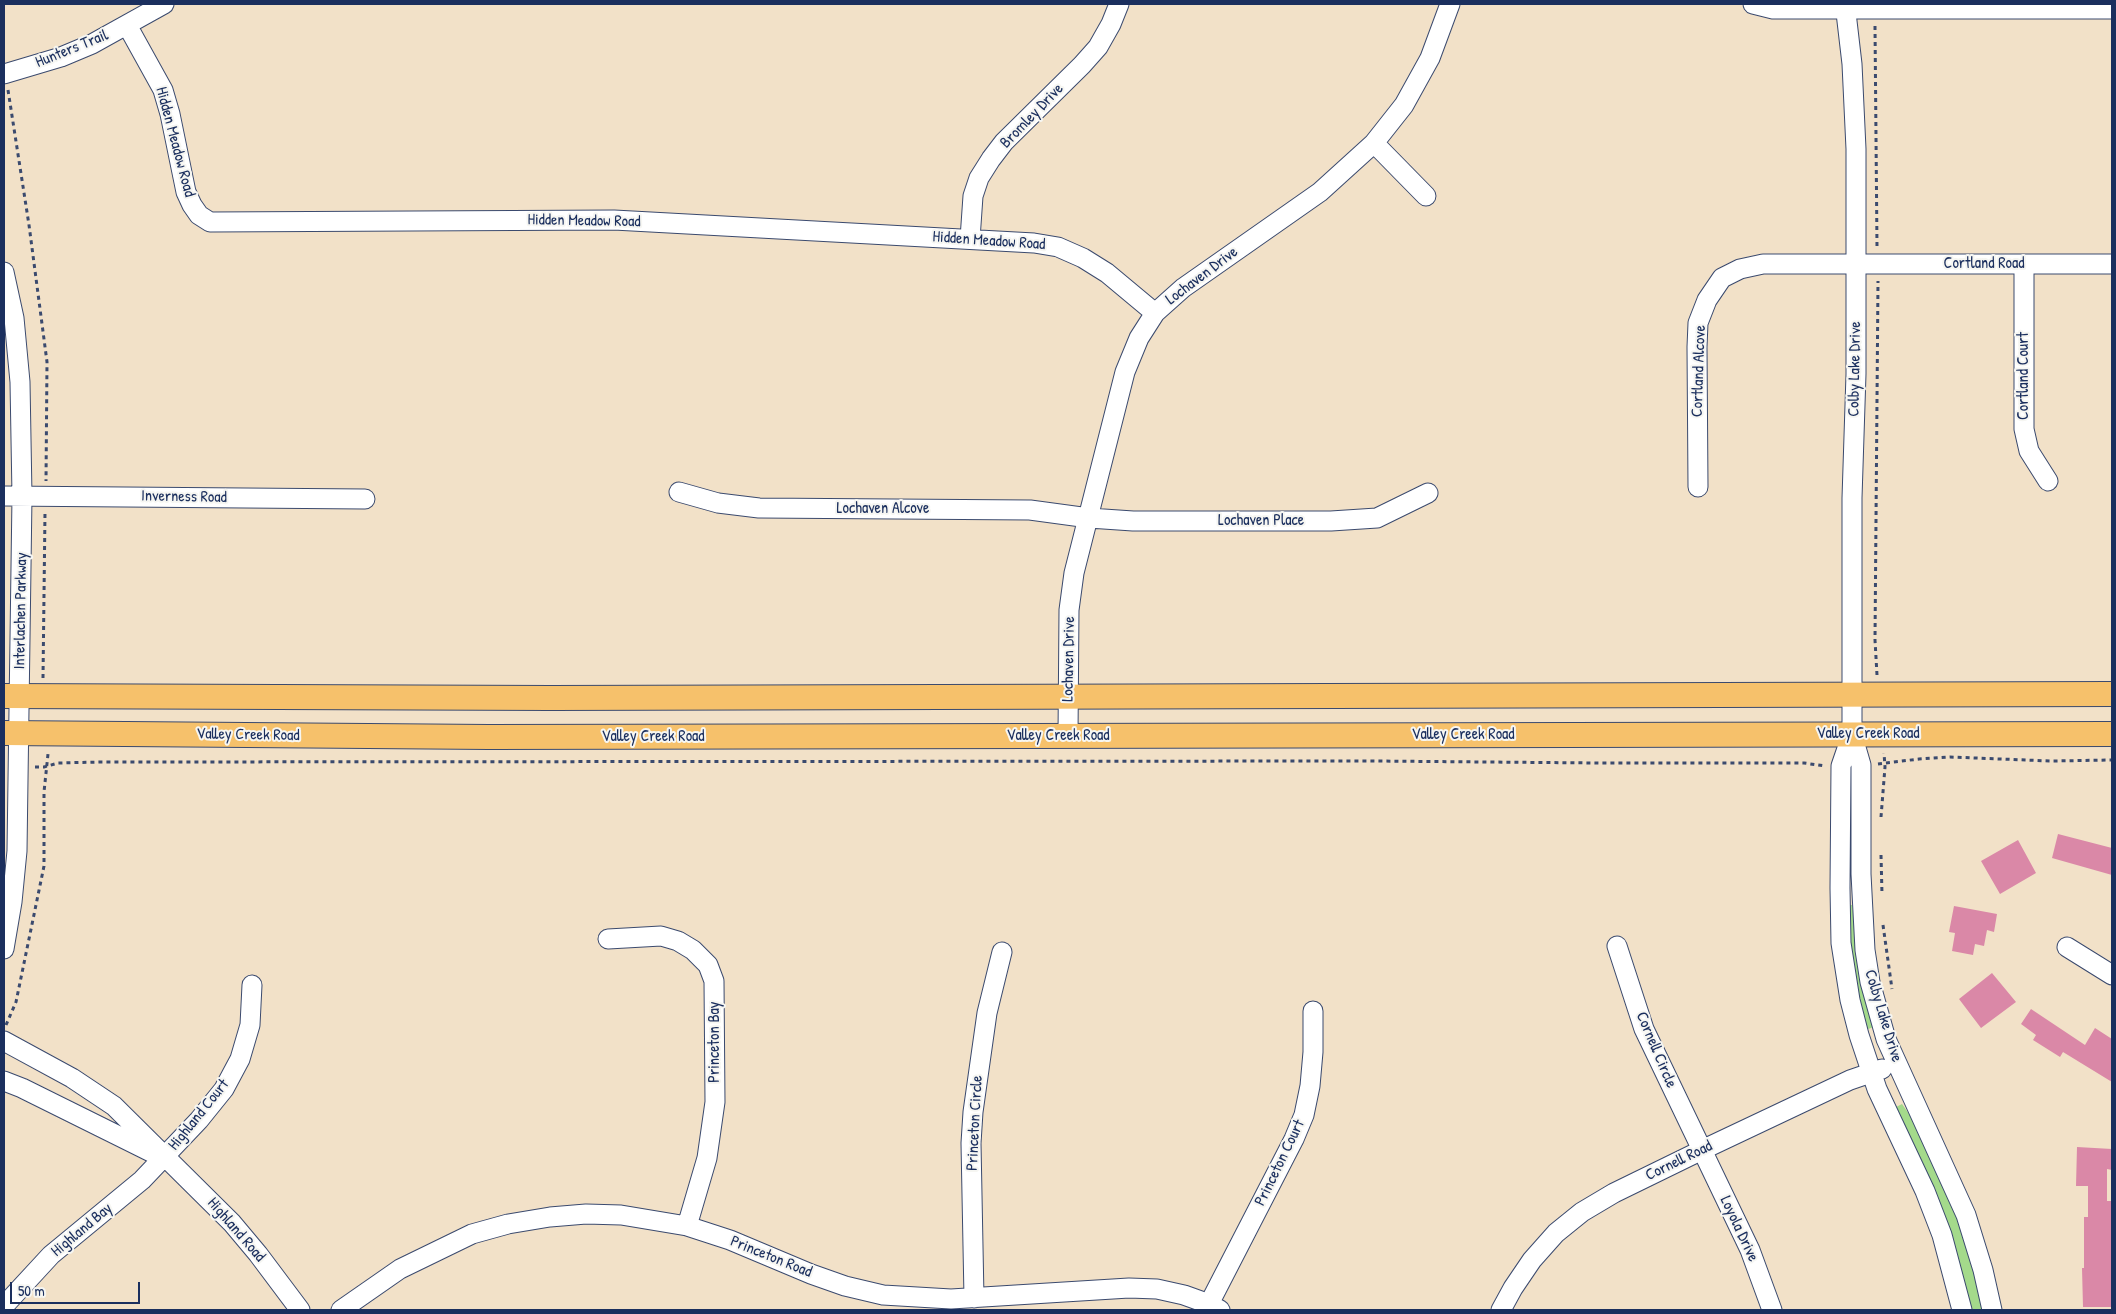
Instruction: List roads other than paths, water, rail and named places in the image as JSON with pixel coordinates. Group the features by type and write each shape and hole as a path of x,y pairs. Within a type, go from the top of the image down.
{"main road":[{"path":"12,696 522,698 2112,694"},
{"name":"Valley Creek Road","path":"11,733 489,737 2112,734"}],"street":[{"name":"Hunters Trail","path":"6,82 92,44 164,4"},
{"name":"Bromley Drive","path":"970,239 973,196 979,178 991,159 1004,142 1098,47 1111,24 1119,4"},
{"name":"Lochaven Drive","path":"1068,736 1069,610 1074,573 1125,372 1139,338 1155,313 1182,288 1320,192 1374,144 1404,105 1430,58 1450,4"},
{"path":"1752,4 1773,9 1845,7 2112,10"},
{"name":"Colby Lake Drive","path":"1845,7 1855,113 1856,374 1852,507 1852,734 1861,765 1861,874 1866,962 1880,1020 1896,1064 1966,1215 1983,1270 1992,1310"},
{"name":"Hidden Meadow Road","path":"127,25 163,90 170,114 186,192 199,215 210,222 614,220 1034,243 1058,247 1083,258 1107,273 1155,313"},
{"path":"1374,144 1426,196"},
{"name":"Cortland Road","path":"1856,263 2112,264"},
{"name":"Cortland Alcove","path":"1698,487 1698,323 1707,300 1722,278 1740,269 1763,264 1856,263"},
{"name":"Cortland Court","path":"2024,264 2024,429 2029,450 2048,481"},
{"name":"Interlachen Parkway","path":"4,272 14,318 20,382 13,496 11,733 17,851 12,902 4,949"},
{"name":"Lochaven Alcove","path":"679,492 718,503 759,508 1005,509 1049,512 1089,518"},
{"name":"Lochaven Place","path":"1089,518 1133,521 1330,521 1377,518 1428,493"},
{"name":"Inverness Road","path":"13,496 365,500"},
{"name":"Colby Lake Drive","path":"1852,734 1841,766 1840,933 1850,1000 1871,1072 1888,1115 1934,1212 1951,1261 1962,1310"},
{"name":"Princeton Bay","path":"608,939 661,936 678,940 693,950 708,964 714,981 715,1102 707,1158 687,1226"},
{"name":"Cornell Circle","path":"1617,946 1644,1028 1702,1150"},
{"path":"2067,947 2112,975"},
{"name":"Princeton Circle","path":"974,1298 971,1143 973,1112 987,1014 1002,952"},
{"name":"Highland Court","path":"164,1158 224,1089 240,1060 250,1025 252,985"},
{"name":"Princeton Court","path":"1215,1307 1304,1115 1310,1086 1314,1011"},
{"name":"Highland Road","path":"4,1040 72,1078 114,1106 164,1158 200,1189 232,1223 300,1310"},
{"name":"Cornell Road","path":"1501,1310 1512,1288 1532,1260 1556,1233 1582,1212 1614,1193 1846,1082 1896,1064"},
{"name":"Highland Road","path":"4,1081 29,1091 164,1158"},
{"name":"Loyola Drive","path":"1702,1150 1750,1250 1772,1310"},
{"name":"Highland Bay","path":"4,1306 51,1255 142,1180 164,1158"},
{"name":"Princeton Road","path":"341,1310 400,1269 472,1234 508,1224 550,1217 586,1214 620,1215 687,1226 730,1240 810,1274 845,1286 883,1295 917,1298 974,1298 1129,1288 1157,1289 1184,1295 1215,1307"}]}
